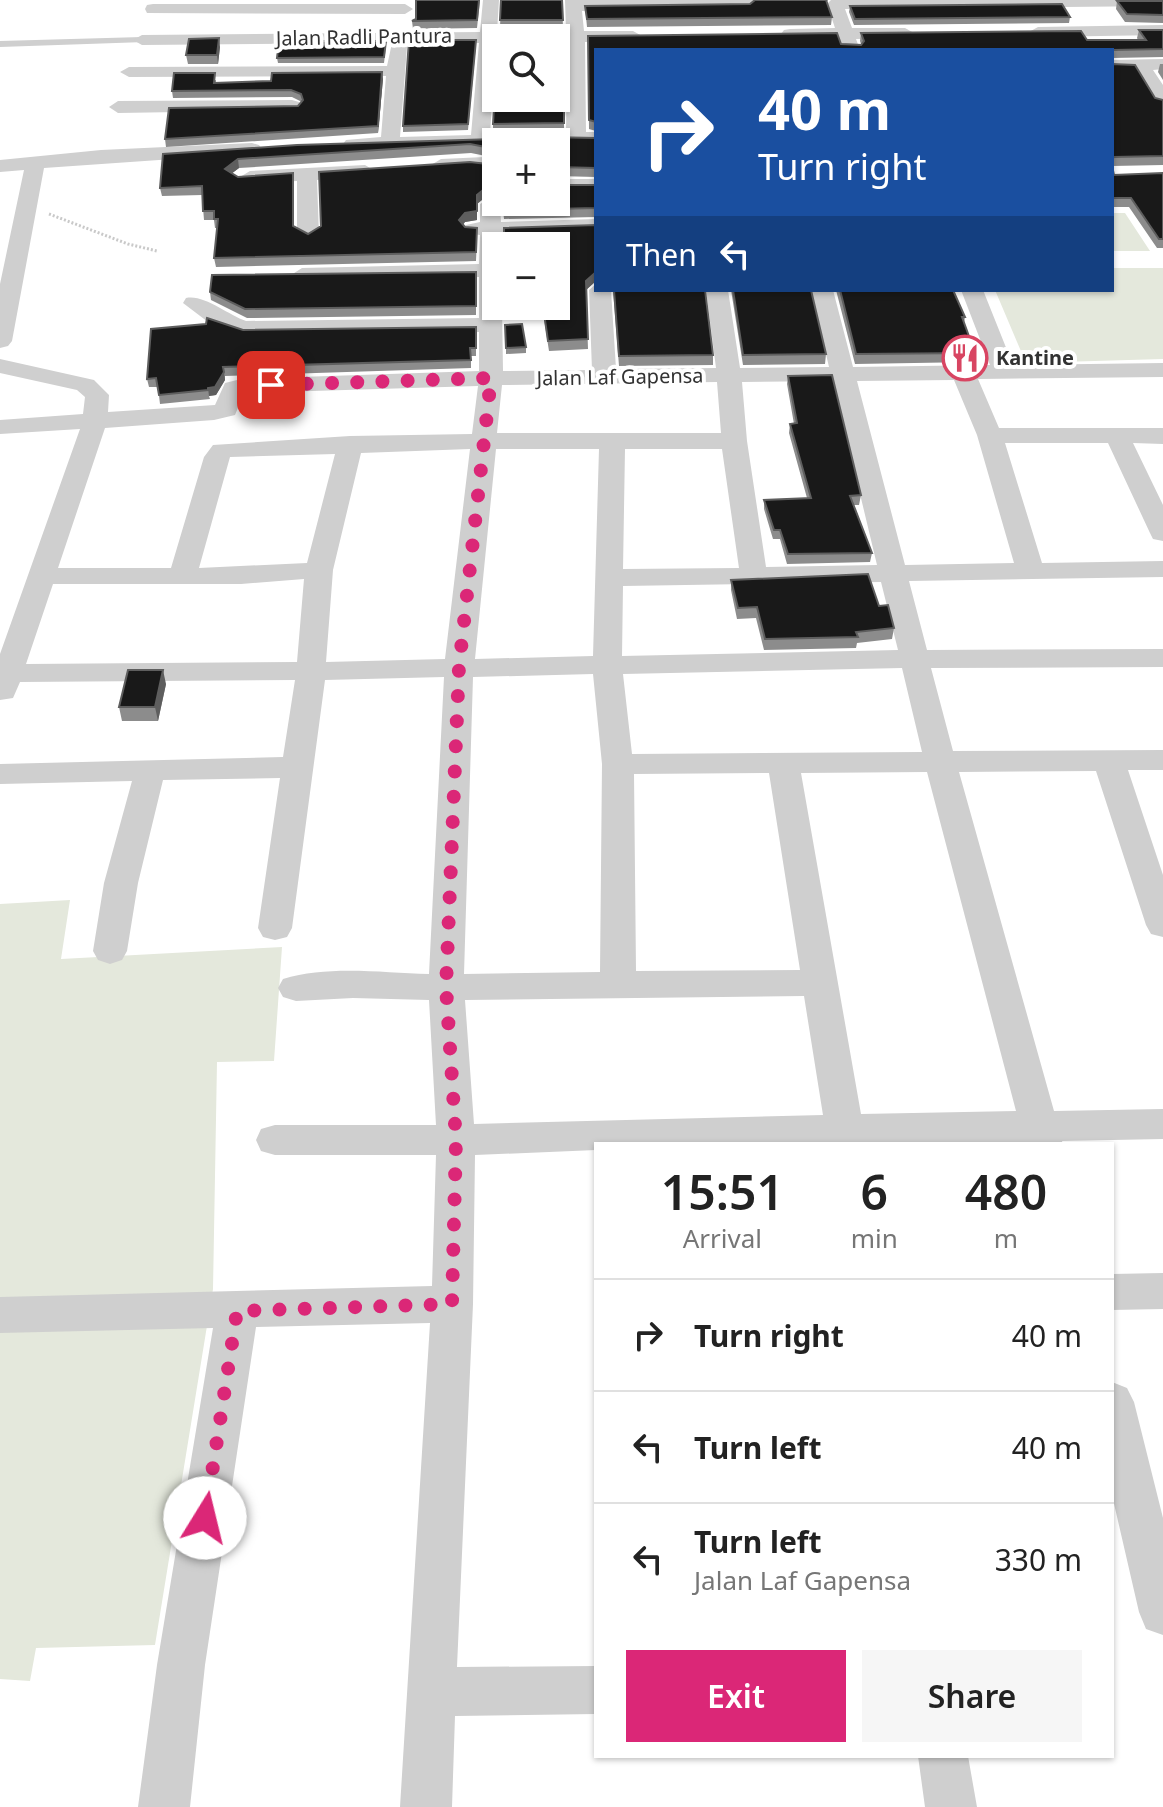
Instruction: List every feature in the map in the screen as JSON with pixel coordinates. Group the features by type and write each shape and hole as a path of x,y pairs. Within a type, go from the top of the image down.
{"street":[{"path":"489,24 491,0"},
{"path":"1011,1 1020,32 1037,48"},
{"path":"848,42 834,2 1163,1"},
{"path":"331,146 586,138 587,70 575,37 573,3 665,2 750,8"},
{"path":"101,156 155,4 405,4 395,71 390,143"},
{"path":"1020,32 1163,30"},
{"path":"770,35 848,42 921,33"},
{"name":"Jalan Radli Pantura","path":"142,40 482,35"},
{"name":"Jalan Radli Pantura","path":"570,37 650,36"},
{"path":"1141,64 1163,101"},
{"path":"1114,65 1163,64"},
{"path":"129,72 395,71"},
{"path":"114,119 292,106"},
{"path":"480,139 482,112"},
{"path":"0,166 101,156 271,148"},
{"path":"427,171 471,162 482,164"},
{"path":"0,341 17,203 35,163"},
{"path":"239,177 389,169"},
{"path":"307,175 308,235"},
{"path":"570,185 594,185"},
{"path":"486,232 485,220 594,225"},
{"path":"277,275 482,270"},
{"path":"600,292 604,378"},
{"path":"717,292 734,441 754,576"},
{"path":"823,292 940,761 1042,1135"},
{"path":"973,292 1005,374"},
{"path":"194,303 220,320 244,328 490,325"},
{"path":"426,1807 452,1304 456,1140 446,987 459,667 491,378 490,320"},
{"path":"0,366 85,385 97,395 95,421 3,680 459,667 1163,658"},
{"name":"Jalan Laf Gapensa","path":"95,421 222,412 229,407 234,388 241,386 491,378 1163,370"},
{"path":"963,373 990,435 1030,570"},
{"path":"0,427 95,421"},
{"path":"990,435 1163,436"},
{"path":"1117,436 1163,533"},
{"path":"183,575 217,457 222,450 485,441 734,441"},
{"path":"612,442 607,665 618,764 618,983"},
{"path":"275,928 311,671 319,570 350,444"},
{"path":"607,578 1163,569"},
{"path":"42,576 241,576 319,570"},
{"path":"618,764 1163,760"},
{"path":"783,761 844,1129"},
{"path":"1109,762 1163,925"},
{"path":"0,774 298,767"},
{"path":"110,951 123,871 150,771"},
{"path":"296,988 327,984 446,987 819,983"},
{"path":"275,1140 645,1138 844,1129 1042,1135 1163,1124"},
{"path":"1114,1292 1163,1291"},
{"path":"0,1315 452,1304"},
{"path":"164,1807 181,1665 237,1311"},
{"path":"1114,1410 1163,1612"},
{"path":"431,1692 594,1690"},
{"path":"943,1758 951,1807"}],"lane":[{"path":"0,44 142,40"}],"path":[{"path":"17,203 128,244 157,251"}],"shaded area":[{"path":"1114,213 1125,213 1150,251 1114,251"},
{"path":"1114,268 1163,268 1163,359 1026,363 996,292 1114,292"},
{"path":"70,900 61,959 282,947 274,1061 217,1062 213,1289 155,1645 36,1648 30,1681 0,1679 0,904"}],"building":[{"path":"416,0 479,0 477,20 412,21 416,19"},
{"path":"501,0 562,0 563,20 500,20"},
{"path":"755,0 826,0 832,17 587,19 585,6 750,4"},
{"path":"1117,1 1163,1 1163,15 1127,14"},
{"path":"1062,4 1070,17 855,19 850,6"},
{"path":"1139,30 1163,30 1163,49 594,48 594,121 589,120 588,36 837,33 841,44 861,45 864,41 861,33 1081,31 1087,40 1146,40"},
{"path":"219,38 217,55 186,55 189,39"},
{"path":"409,40 476,40 468,124 403,126"},
{"path":"279,41 386,41 384,57 277,58"},
{"path":"1114,64 1135,65 1155,98 1163,100 1163,156 1114,157"},
{"path":"382,72 378,126 165,139 169,108 298,106 303,100 301,94 291,90 172,91 174,73 215,73 214,83 271,81 272,73"},
{"path":"494,112 564,112 564,123 493,124"},
{"path":"570,137 594,138 594,168 570,167"},
{"path":"482,139 482,146 470,144 238,159 225,169 238,177 293,173 293,226 308,234 321,226 319,172 482,163 482,191 477,195 477,211 465,213 459,220 465,227 477,228 476,252 214,258 218,219 214,219 214,211 203,211 202,186 160,188 163,154 297,145"},
{"path":"1163,173 1163,239 1159,239 1131,198 1114,198 1114,175"},
{"path":"570,185 594,185 594,208 570,209"},
{"path":"594,225 594,274 586,281 588,339 548,341 545,320 570,320 570,232 504,232 504,228"},
{"path":"476,272 476,306 245,309 210,292 212,275"},
{"path":"614,292 705,292 713,355 619,356"},
{"path":"733,292 811,292 826,354 743,355"},
{"path":"840,292 954,292 975,353 856,354"},
{"path":"207,318 243,330 476,327 476,348 470,348 471,360 223,367 224,372 215,387 159,395 156,378 147,379 151,329 206,324"},
{"path":"522,324 526,347 506,348 505,325"},
{"path":"832,375 861,495 850,496 872,553 788,554 780,530 774,530 764,500 811,498 790,424 797,423 788,376"},
{"path":"868,574 879,606 888,605 894,628 856,632 858,637 765,639 757,607 738,608 731,580"},
{"path":"128,670 163,670 155,707 119,707"}],"place":[{"name":"Kantine","path":"965,358"}],"route":[{"path":"205,1518 237,1311 452,1304 456,1140 446,987 459,667 491,378 271,385"}]}
